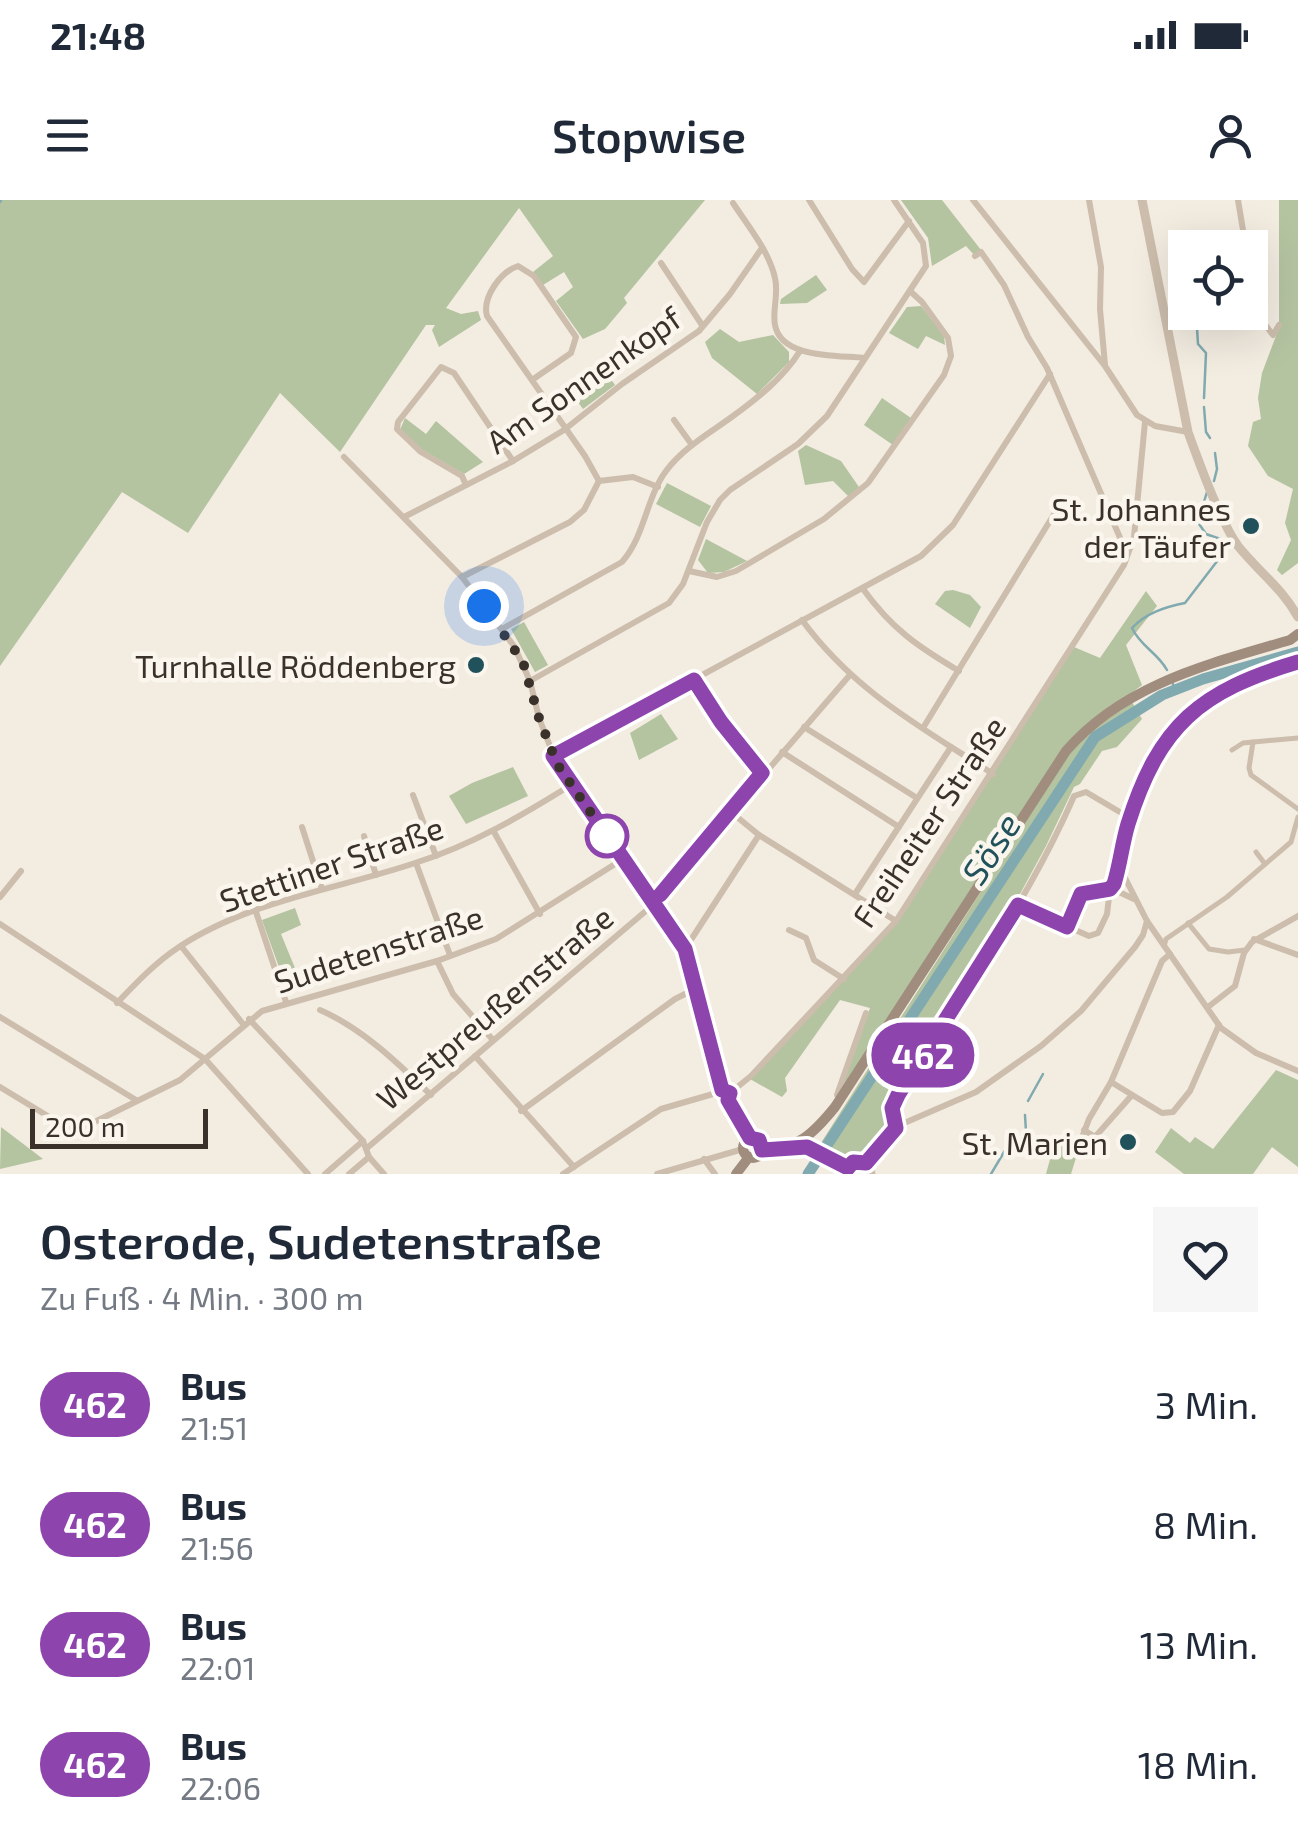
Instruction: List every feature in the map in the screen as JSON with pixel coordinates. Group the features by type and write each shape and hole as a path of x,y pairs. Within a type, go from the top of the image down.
{"main road":[{"path":"746,1153 757,1157 762,1150 811,1145 1066,751 1082,734 1158,682 1290,640 1298,626"},
{"path":"736,1174 750,1138 759,1140 762,1150"}],"street":[{"path":"809,200 864,282 909,221"},
{"path":"530,680 662,610 689,571 704,527 720,500 817,428 910,292 928,259 923,244 894,200"},
{"path":"974,200 1105,366 1133,410 1146,422 1188,432"},
{"path":"1089,200 1101,267 1105,366"},
{"path":"1142,200 1188,432 1239,546 1271,578 1298,626"},
{"path":"1238,200 1243,230"},
{"path":"733,203 762,248 777,284 775,329 785,343 800,351 864,358"},
{"name":"Am Sonnenkopf","path":"404,518 564,430 703,326 762,248"},
{"path":"975,256 981,252 998,274 1050,374 1121,540 1131,547"},
{"path":"660,263 703,326"},
{"path":"532,380 571,352 576,337 534,276 518,266 508,270 490,295 484,308 487,316 599,481"},
{"path":"689,571 717,576 750,563 844,504 885,464 944,375 951,356 948,338 910,292"},
{"path":"1268,328 1273,335 1279,325"},
{"path":"502,629 622,562 632,549 666,471 692,444 765,390 790,367 800,351"},
{"path":"466,485 462,476 421,452 398,429 398,422 442,366 454,373 513,461"},
{"path":"553,756 922,556 944,535 1050,374"},
{"path":"674,420 692,444"},
{"name":"Freiheiter Straße","path":"724,1095 743,1083 896,921 1124,565 1131,547 1146,422"},
{"path":"344,458 462,578 520,656 553,756 685,949 724,1095 750,1138"},
{"path":"599,481 633,476 658,487"},
{"path":"462,578 570,522 588,504 599,481"},
{"path":"922,728 1056,511"},
{"path":"863,588 884,617 910,642 959,671"},
{"path":"802,620 849,676 878,700 992,774"},
{"path":"1018,905 1088,936 1098,933 1120,867 1130,818 1164,744 1186,716 1219,692 1298,662"},
{"name":"Westpreußenstraße","path":"366,1148 652,905 849,676"},
{"path":"694,680 762,773"},
{"path":"804,726 917,798"},
{"path":"1232,750 1253,742 1298,738"},
{"path":"1253,742 1249,768 1252,775 1298,809"},
{"path":"855,894 951,747"},
{"path":"782,752 899,827"},
{"name":"Stettiner Straße","path":"117,1003 181,946 256,912 436,856 494,832 571,785"},
{"path":"896,1128 892,1108 898,1095 1018,905 1074,796 1086,792 1130,818"},
{"path":"413,795 436,856"},
{"path":"731,812 759,835 896,921"},
{"path":"1164,947 1166,939 1294,843 1298,817"},
{"path":"302,827 322,890"},
{"path":"494,832 540,914"},
{"path":"685,949 759,835"},
{"path":"364,836 376,875"},
{"path":"1256,852 1265,864"},
{"name":"Sudetenstraße","path":"0,1087 74,1132 180,1080 246,1022 286,1002 437,962 496,939 623,859"},
{"path":"416,863 450,955"},
{"path":"1120,867 1147,921 1219,1026 1256,1052 1298,1072"},
{"path":"0,897 21,871"},
{"path":"1110,891 1135,900"},
{"path":"256,912 286,1002"},
{"path":"1208,1007 1236,986 1245,950 1254,940 1298,916"},
{"path":"866,1163 896,1128 918,1114 976,1092 1008,1072 1081,1011 1135,947 1147,921"},
{"path":"1188,923 1209,949 1245,950"},
{"path":"0,924 205,1059 308,1174"},
{"path":"788,930 803,935 814,960 844,980"},
{"path":"1135,947 1146,939 1158,938"},
{"path":"1254,940 1298,954"},
{"path":"181,946 246,1022 366,1148 384,1174"},
{"path":"1081,1140 1111,1082 1162,961 1170,954"},
{"path":"437,962 453,994 493,1040"},
{"path":"521,1111 675,999 696,990"},
{"path":"320,1010 339,1018 431,1095"},
{"path":"841,1099 837,1096 866,1014"},
{"path":"0,1017 137,1100"},
{"path":"1111,1082 1162,1112 1173,1112 1190,1091 1219,1026"},
{"path":"475,1056 574,1168"},
{"path":"563,1174 661,1110 701,1096 724,1095"},
{"path":"1084,1130 1096,1138 1132,1095"},
{"path":"811,1145 847,1171 853,1162 866,1163"},
{"path":"326,1174 366,1148"},
{"path":"349,1174 366,1148"},
{"path":"657,1174 704,1159 746,1153"},
{"path":"704,1159 715,1174"},
{"path":"866,1163 871,1174"}],"green space":[{"path":"0,200 705,200 624,298 627,303 605,329 583,339 556,301 573,287 564,272 543,285 533,272 553,256 519,208 446,308 461,314 478,311 481,320 439,347 432,330 435,325 426,325 340,452 280,393 188,533 122,492 0,666"},
{"path":"901,200 942,200 981,250 975,256 966,246 932,266 928,238"},
{"path":"1279,200 1298,200 1298,563 1282,575 1277,570 1291,540 1285,523 1293,489 1268,476 1248,446 1253,422 1261,419 1258,398 1262,373 1279,328"},
{"path":"816,275 827,290 807,303 780,304 781,299"},
{"path":"921,306 944,336 945,345 926,336 918,349 889,333 907,307"},
{"path":"720,329 739,342 773,335 789,352 789,362 757,394 712,358 705,342"},
{"path":"602,367 615,385 583,409 570,391"},
{"path":"882,398 911,418 893,445 864,425"},
{"path":"405,418 426,434 436,421 483,462 464,474 421,449 400,430"},
{"path":"806,445 841,461 859,487 849,497 833,481 805,485 798,451"},
{"path":"667,483 711,506 700,527 656,504"},
{"path":"706,539 747,561 724,572 708,573 698,560"},
{"path":"945,591 970,595 981,607 970,628 935,604"},
{"path":"1146,591 1157,606 1126,645 1142,685 1081,732 840,1091 870,1008 840,1000 785,1078 787,1091 782,1097 750,1079 898,922 1074,647 1100,658"},
{"path":"524,622 548,665 535,672 511,629"},
{"path":"1132,702 1142,719 1117,747 1102,751 1074,787 1009,914 887,1103 887,1125 878,1141 859,1153 838,1158 819,1146 1069,753 1084,736"},
{"path":"661,714 678,739 639,760 630,733"},
{"path":"513,767 528,796 466,824 449,796"},
{"path":"295,908 301,925 281,934 297,973 284,981 262,920"},
{"path":"1276,1070 1298,1080 1298,1167 1272,1147 1253,1174 1184,1174 1155,1152 1171,1128 1190,1143 1195,1137 1213,1149"},
{"path":"1,1127 43,1159 0,1169"},
{"path":"1071,1140 1079,1148 1071,1174 1046,1174 1055,1141"}],"waterway":[{"path":"1197,330 1198,344 1206,353 1204,398"},
{"path":"1204,407 1210,438"},
{"path":"1214,481 1215,453"},
{"path":"1202,508 1207,492"},
{"path":"1197,521 1206,534 1226,541"},
{"path":"1167,670 1132,628 1156,611 1185,603 1228,547"},
{"name":"Söse","path":"808,1174 1095,737 1162,695 1298,652"},
{"name":"Söse","path":"1173,684 1173,691"},
{"path":"1028,1101 1043,1074"},
{"path":"1017,1139 1026,1132 1025,1115"},
{"path":"991,1174 1010,1142"}],"bus line":[{"name":"462","path":"660,895 762,773 694,680 553,756 685,949 722,1090 730,1093 728,1100 750,1138 759,1140 762,1150 807,1147 848,1168 853,1162 866,1163 896,1128 892,1108 898,1095 1018,905 1067,927 1081,894 1110,889 1114,884 1122,842 1139,796 1164,744 1181,722 1219,692 1298,662"}],"place":[{"name":"St. Johannes der Täufer","path":"1251,526"},
{"name":"Turnhalle Röddenberg","path":"476,665"},
{"name":"St. Marien","path":"1128,1142"}],"route":[{"path":"484,606 523,662 557,764 607,836"}]}
